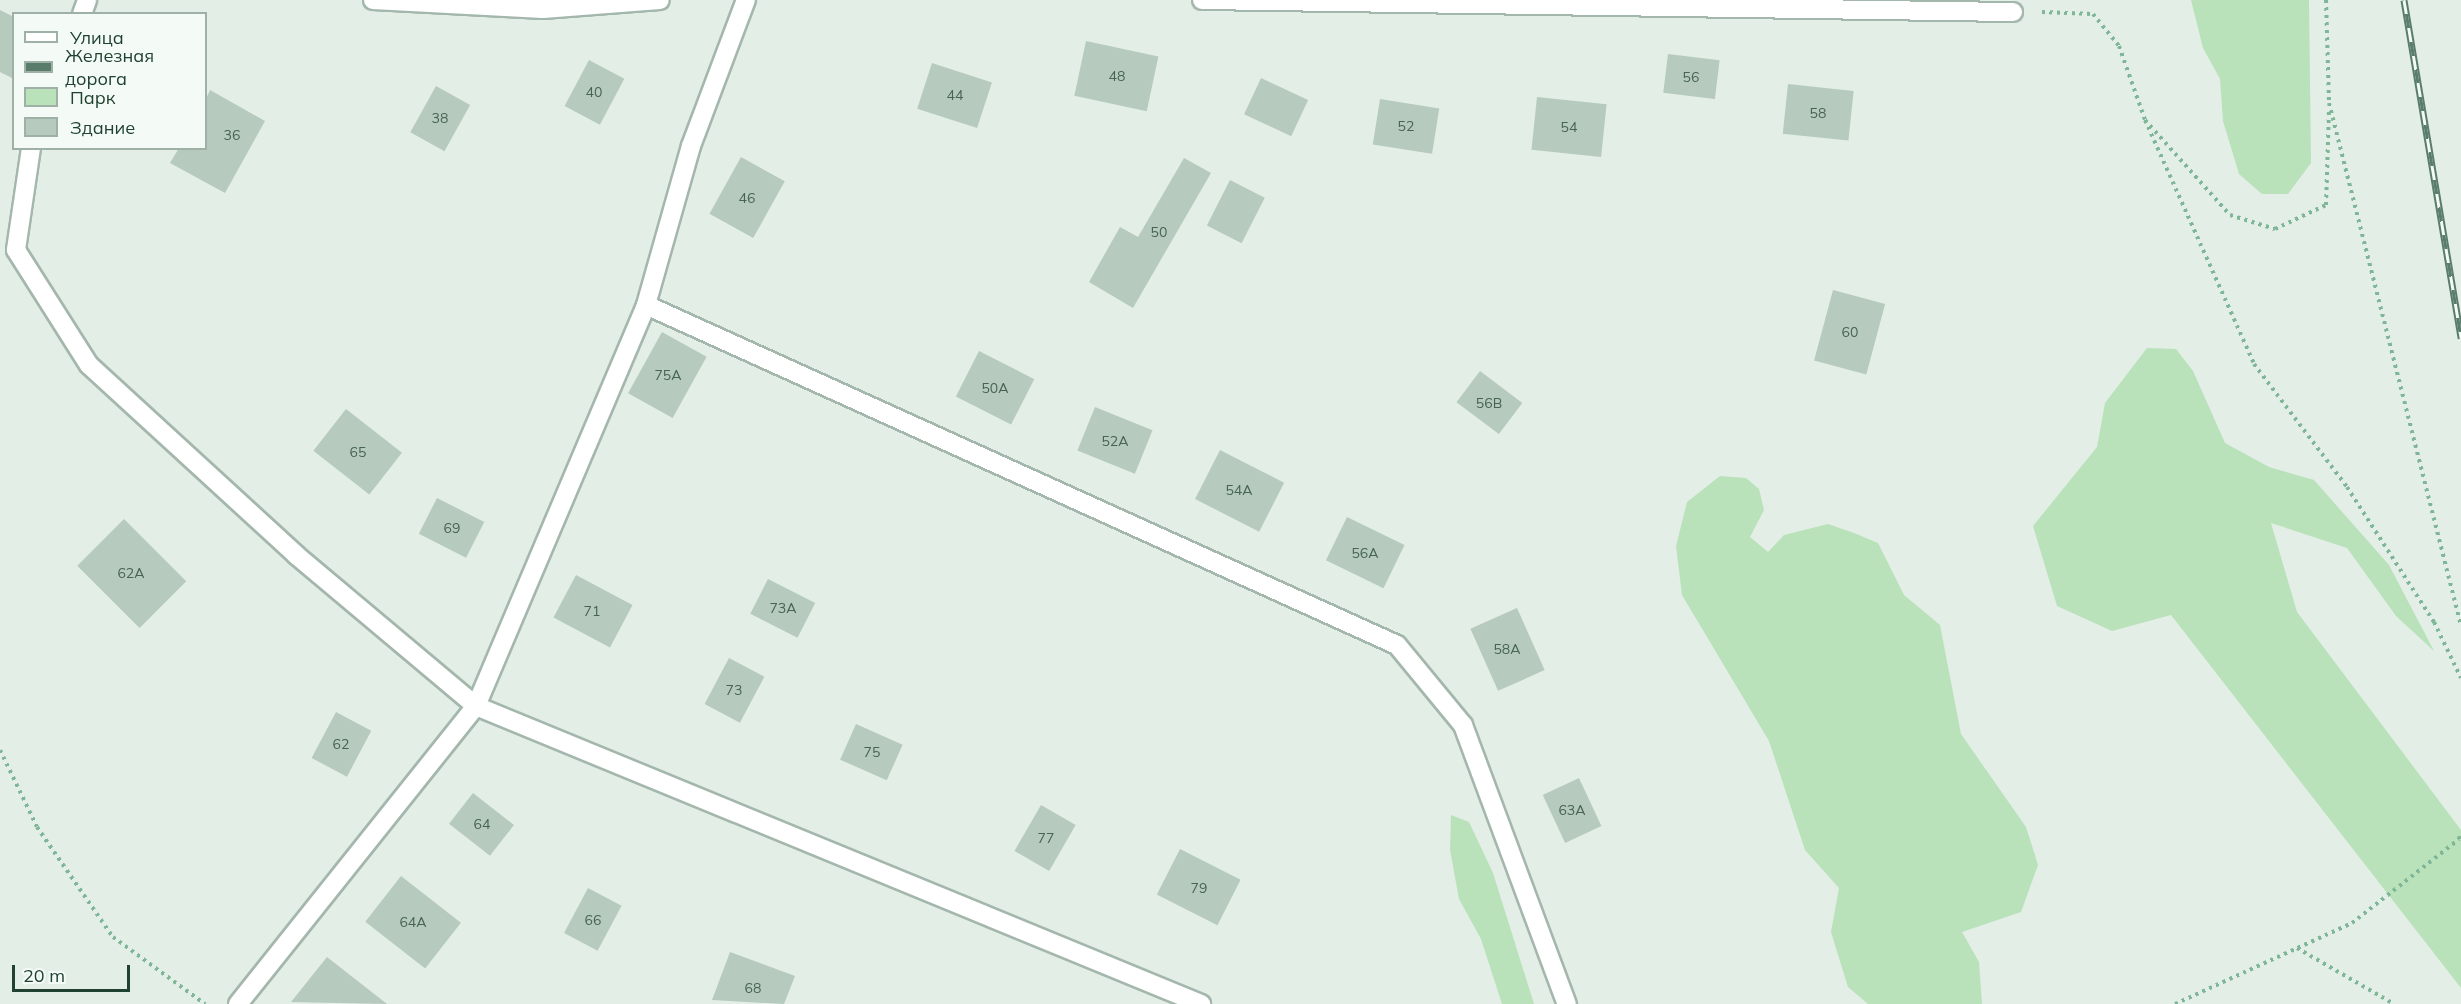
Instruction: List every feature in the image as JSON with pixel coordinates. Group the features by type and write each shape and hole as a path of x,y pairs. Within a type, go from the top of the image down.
{"street":[{"path":"373,0 543,9 660,0"},
{"path":"238,1004 476,706 646,305 691,146 746,0"},
{"path":"1202,0 2013,12"},
{"path":"31,150 16,250 89,365 296,555 476,706 1202,1004"},
{"path":"646,305 1397,645 1463,725 1567,1004"}],"path":[{"path":"2145,120 2230,215 2276,229 2326,205 2329,103 2326,0"},
{"path":"2013,12 2093,14 2119,46 2145,120 2254,364 2348,487 2434,622 2461,678"},
{"path":"2329,103 2461,626"},
{"path":"0,750 38,827 113,937 205,1004"},
{"path":"2175,1004 2352,923 2458,839 2461,832"},
{"path":"2297,948 2394,1004"}],"green space":[{"path":"2191,0 2309,0 2311,163 2288,194 2262,194 2239,174 2223,121 2220,79 2203,48"},
{"path":"2147,348 2176,349 2193,371 2225,443 2269,467 2314,480 2389,565 2434,651 2396,616 2347,548 2271,523 2297,612 2461,830 2461,988 2171,615 2112,631 2057,606 2033,526 2097,447 2105,403"},
{"path":"1720,476 1746,478 1759,489 1764,510 1750,537 1768,552 1784,535 1828,524 1878,543 1904,595 1940,625 1961,734 2026,827 2038,865 2021,912 1962,932 1979,962 1982,1004 1868,1004 1848,987 1831,932 1839,888 1805,850 1769,741 1682,595 1676,546 1687,502"},
{"path":"1451,815 1469,822 1493,873 1534,1004 1502,1004 1481,939 1459,899 1450,850"}],"building":[{"path":"0,10 12,16 12,78 0,72"},
{"path":"1086,41 1158,56 1147,111 1074,96"},
{"path":"1668,54 1720,60 1715,99 1663,93"},
{"path":"589,60 624,79 600,125 565,106"},
{"path":"932,63 992,82 977,128 917,109"},
{"path":"1261,78 1308,100 1291,136 1244,114"},
{"path":"1788,84 1854,91 1848,141 1783,134"},
{"path":"436,86 470,105 444,151 410,132"},
{"path":"210,90 265,121 225,193 170,163 178,150 207,150 207,97"},
{"path":"1537,97 1607,104 1601,157 1531,150"},
{"path":"1380,99 1439,108 1432,154 1373,144"},
{"path":"741,157 785,181 753,238 709,214"},
{"path":"1184,158 1211,173 1133,308 1089,282 1120,227 1138,237"},
{"path":"1230,180 1265,198 1242,243 1207,225"},
{"path":"1833,290 1885,304 1866,374 1814,361"},
{"path":"662,332 707,357 673,418 628,393"},
{"path":"979,351 1034,379 1011,425 956,396"},
{"path":"1480,371 1522,403 1499,434 1457,402"},
{"path":"1095,407 1152,430 1135,474 1077,451"},
{"path":"346,409 402,453 369,494 313,451"},
{"path":"1220,450 1284,483 1259,532 1195,499"},
{"path":"437,498 484,522 466,558 419,534"},
{"path":"1347,517 1405,545 1383,588 1326,560"},
{"path":"124,519 186,581 140,628 77,566"},
{"path":"576,575 633,605 610,647 553,617"},
{"path":"768,579 815,603 798,638 750,614"},
{"path":"1517,608 1545,670 1498,691 1470,629"},
{"path":"729,658 764,677 740,723 705,704"},
{"path":"336,712 371,731 347,777 312,758"},
{"path":"856,724 903,745 887,780 840,760"},
{"path":"1579,778 1601,826 1565,843 1543,795"},
{"path":"473,793 514,825 490,856 449,824"},
{"path":"1041,805 1076,825 1049,871 1014,851"},
{"path":"1180,849 1241,880 1217,925 1157,894"},
{"path":"401,876 461,923 425,968 365,922"},
{"path":"588,888 622,906 598,951 564,933"},
{"path":"730,952 795,976 784,1004 712,1000"},
{"path":"327,957 387,1004 291,1002"}],"railway":[{"path":"2404,0 2461,338"}]}
